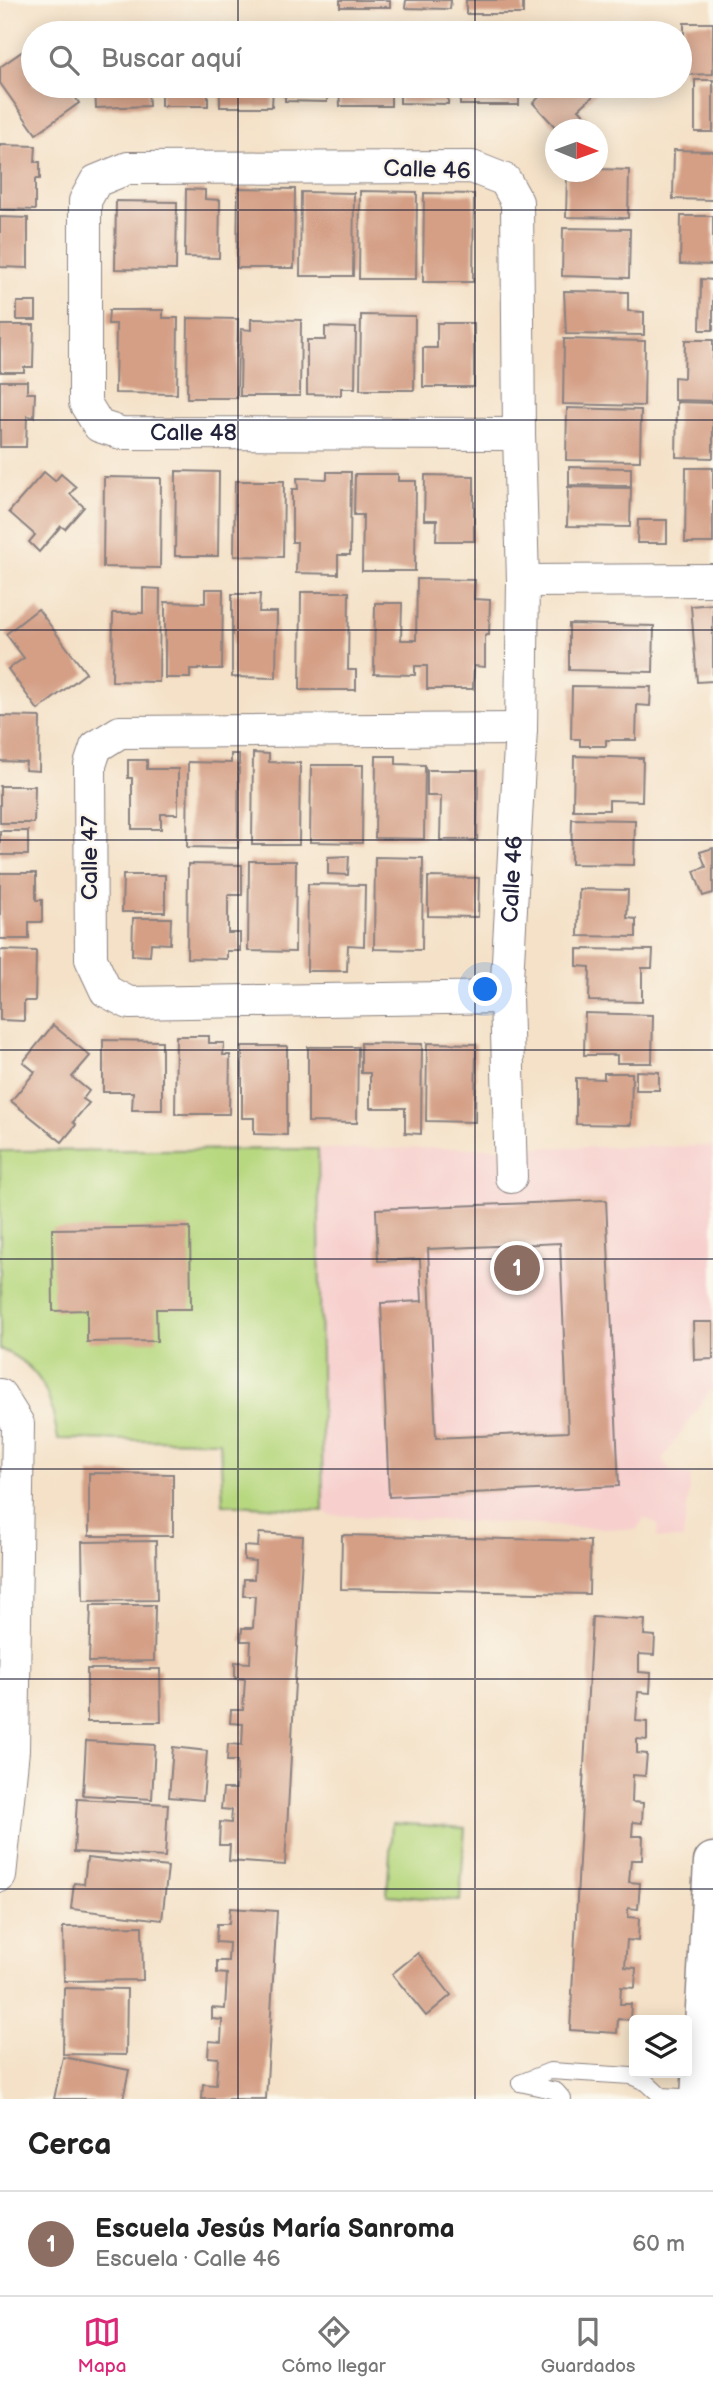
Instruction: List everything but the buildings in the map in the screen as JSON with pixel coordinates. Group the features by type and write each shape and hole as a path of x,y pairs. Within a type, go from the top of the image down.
{"street":[{"name":"Calle 46","path":"85,201 96,181 128,168 472,167 505,180 517,202 523,581 521,729 506,997 511,1177"},
{"name":"Calle 48","path":"85,201 86,403 99,426 121,433 519,434"},
{"path":"523,581 713,580"},
{"name":"Calle 47","path":"506,997 129,1003 106,991 91,959 90,765 96,747 120,732 521,729"},
{"path":"0,1395 18,1424 13,1750 0,1876"},
{"path":"700,2099 713,1862"}],"lane":[{"path":"563,2099 556,2091 520,2083 550,2071 632,2076 647,2083 660,2098 700,2099"}],"shaded area":[{"path":"713,1146 713,1387 662,1460 671,1471 691,1476 683,1539 657,1539 658,1524 644,1518 636,1530 330,1515 323,1511 318,1149"}],"green space":[{"path":"318,1149 323,1511 223,1504 220,1441 58,1439 48,1396 36,1374 27,1365 0,1349 0,1151"},
{"path":"392,1823 465,1828 460,1901 387,1895"}],"place":[{"name":"Escuela Jesús María Sanroma","path":"517,1268"}]}
